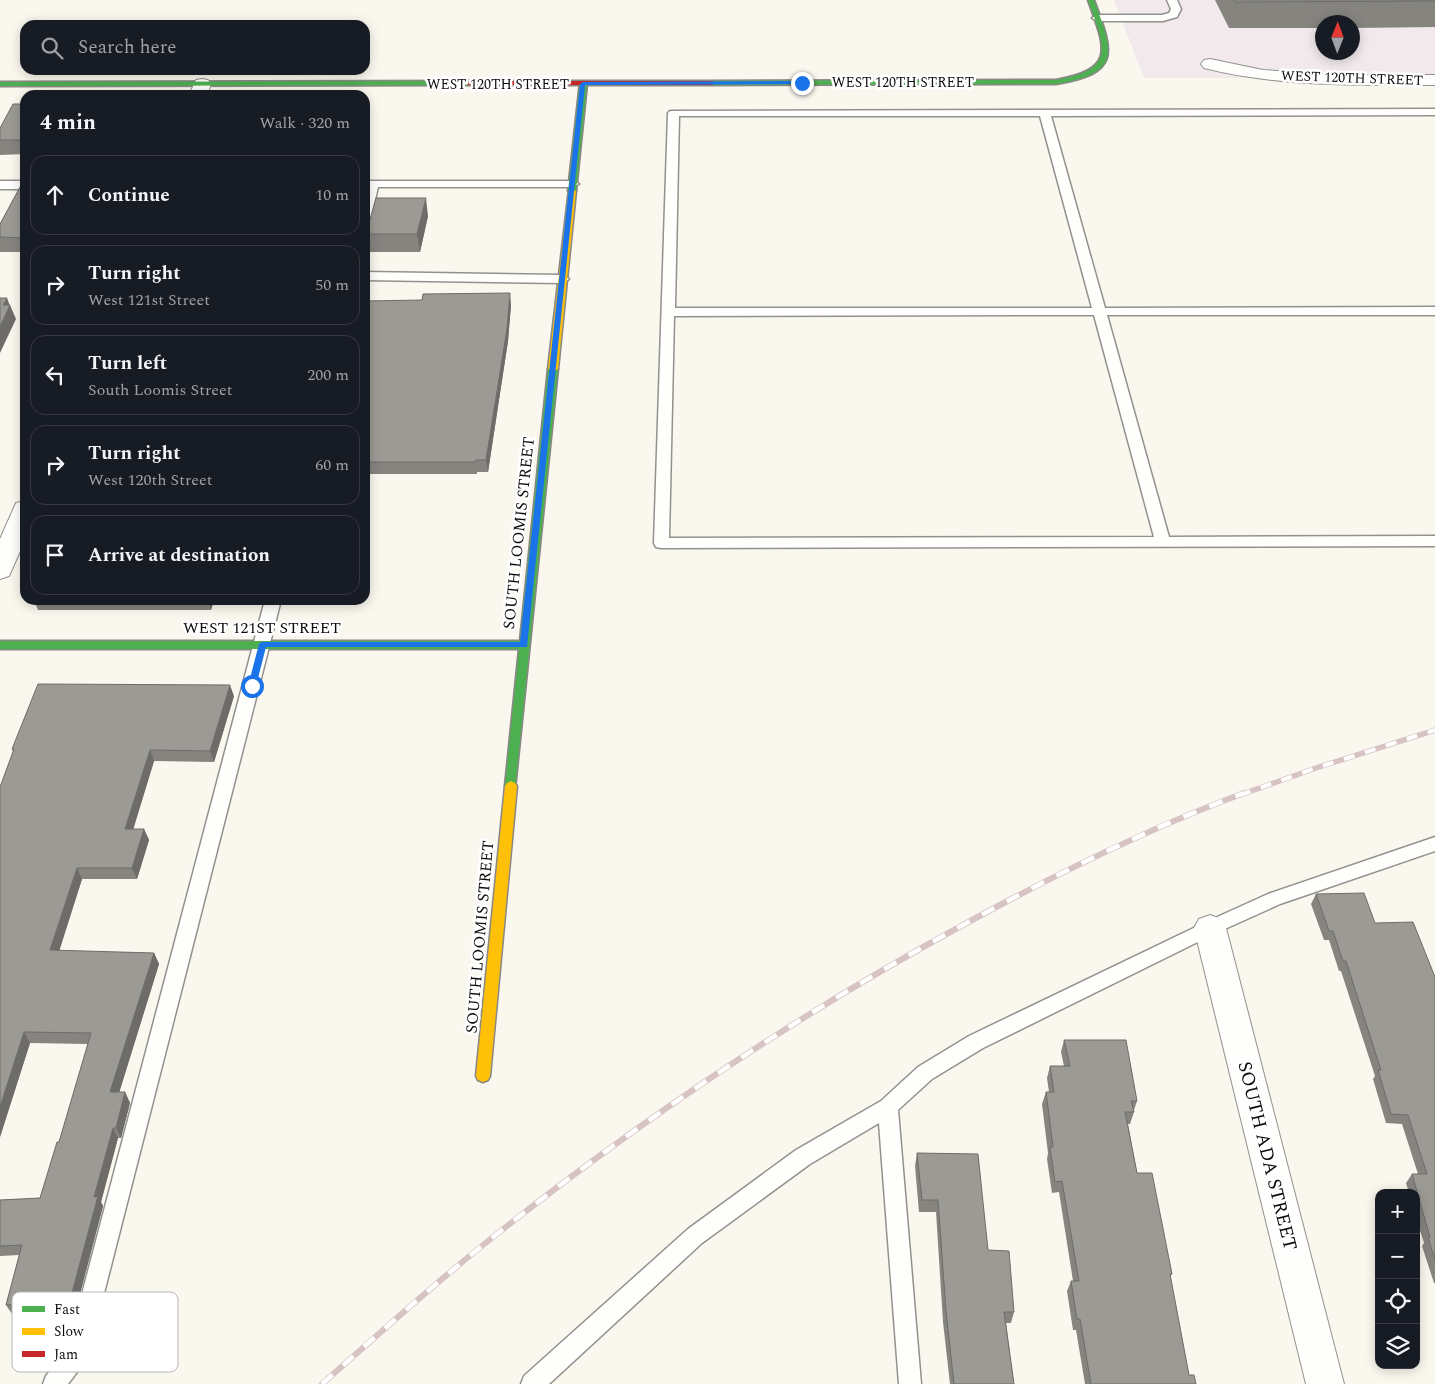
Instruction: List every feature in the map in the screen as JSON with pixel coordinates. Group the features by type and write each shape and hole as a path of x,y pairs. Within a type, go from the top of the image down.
{"street":[{"path":"1091,0 1097,18"},
{"name":"WEST 120TH STREET","path":"0,84 200,90 583,84 1056,82 1080,79 1094,74 1101,66 1106,56 1106,43 1097,18"},
{"name":"WEST 120TH STREET","path":"1210,64 1263,74 1342,80 1435,80"},
{"name":"SOUTH LOOMIS STREET","path":"483,1076 524,645 583,84"},
{"path":"0,570 20,521"},
{"name":"WEST 121ST STREET","path":"0,645 524,645"},
{"name":"SOUTH ADA STREET","path":"1210,928 1325,1384"}],"lane":[{"path":"1097,18 1163,18 1173,15 1176,9 1172,0"},
{"path":"1435,112 674,113 661,543 1435,541"},
{"path":"1045,113 1163,542"},
{"path":"370,184 573,184"},
{"path":"0,185 20,185"},
{"path":"370,276 563,278"},
{"path":"668,312 1435,311"},
{"path":"94,1292 272,605"},
{"path":"532,1384 695,1236 803,1156 888,1107 925,1073 976,1042 1210,928 1274,900 1435,844"},
{"path":"888,1107 910,1384"},
{"path":"54,1384 63,1372"}],"shaded area":[{"path":"1114,0 1435,0 1435,78 1144,78"}],"building":[{"path":"1234,0 1435,0 1435,1 1235,2"},
{"path":"13,104 20,104 20,140 0,140 0,128"},
{"path":"20,187 20,238 0,237 0,224"},
{"path":"376,198 426,198 417,234 370,234 370,220"},
{"path":"510,293 507,329 486,460 476,460 475,462 370,462 370,301 422,300 423,294"},
{"path":"0,298 7,298 3,305 10,305 0,327"},
{"path":"38,684 230,685 210,751 150,750 125,829 144,829 132,868 77,868 50,950 154,953 110,1092 125,1092 116,1128 113,1128 94,1197 98,1196 72,1292 12,1292 12,1305 6,1305 22,1245 0,1246 0,1200 40,1198 57,1142 59,1142 91,1033 24,1032 0,1107 0,787 14,749 12,749"},
{"path":"1364,893 1375,923 1413,922 1435,977 1435,1260 1420,1202 1420,1189 1416,1189 1412,1174 1427,1174 1408,1115 1391,1114 1378,1070 1381,1070 1346,961 1343,961 1333,931 1329,931 1316,894"},
{"path":"1064,1040 1126,1040 1137,1101 1131,1101 1134,1112 1125,1112 1137,1173 1152,1173 1189,1375 1194,1375 1196,1384 1091,1384 1080,1319 1077,1319 1071,1281 1079,1281 1062,1181 1055,1182 1050,1147 1053,1147 1046,1092 1054,1092 1050,1066 1070,1066"},
{"path":"917,1153 978,1154 988,1250 1009,1251 1014,1312 1004,1312 1014,1384 954,1384 946,1311 938,1200 922,1200"}],"railway":[{"path":"1240,795 1316,768 1435,730"},
{"path":"322,1384 460,1264 561,1184 672,1104 786,1029 903,958 1032,888 1136,837 1244,793"}],"traffic: fast":[{"path":"712,83 1056,82 1077,78 1091,73 1100,66 1104,57 1105,46 1102,32 1091,0"},
{"path":"0,84 469,83"},
{"path":"572,191 583,84"},
{"path":"511,786 553,369"},
{"path":"0,645 524,645"}],"traffic: slow":[{"path":"553,369 572,191"},
{"path":"483,1076 511,786"}],"traffic: jam":[{"path":"469,83 712,83"}],"route":[{"path":"252,686 262,644 524,645 583,84 802,83"}]}
